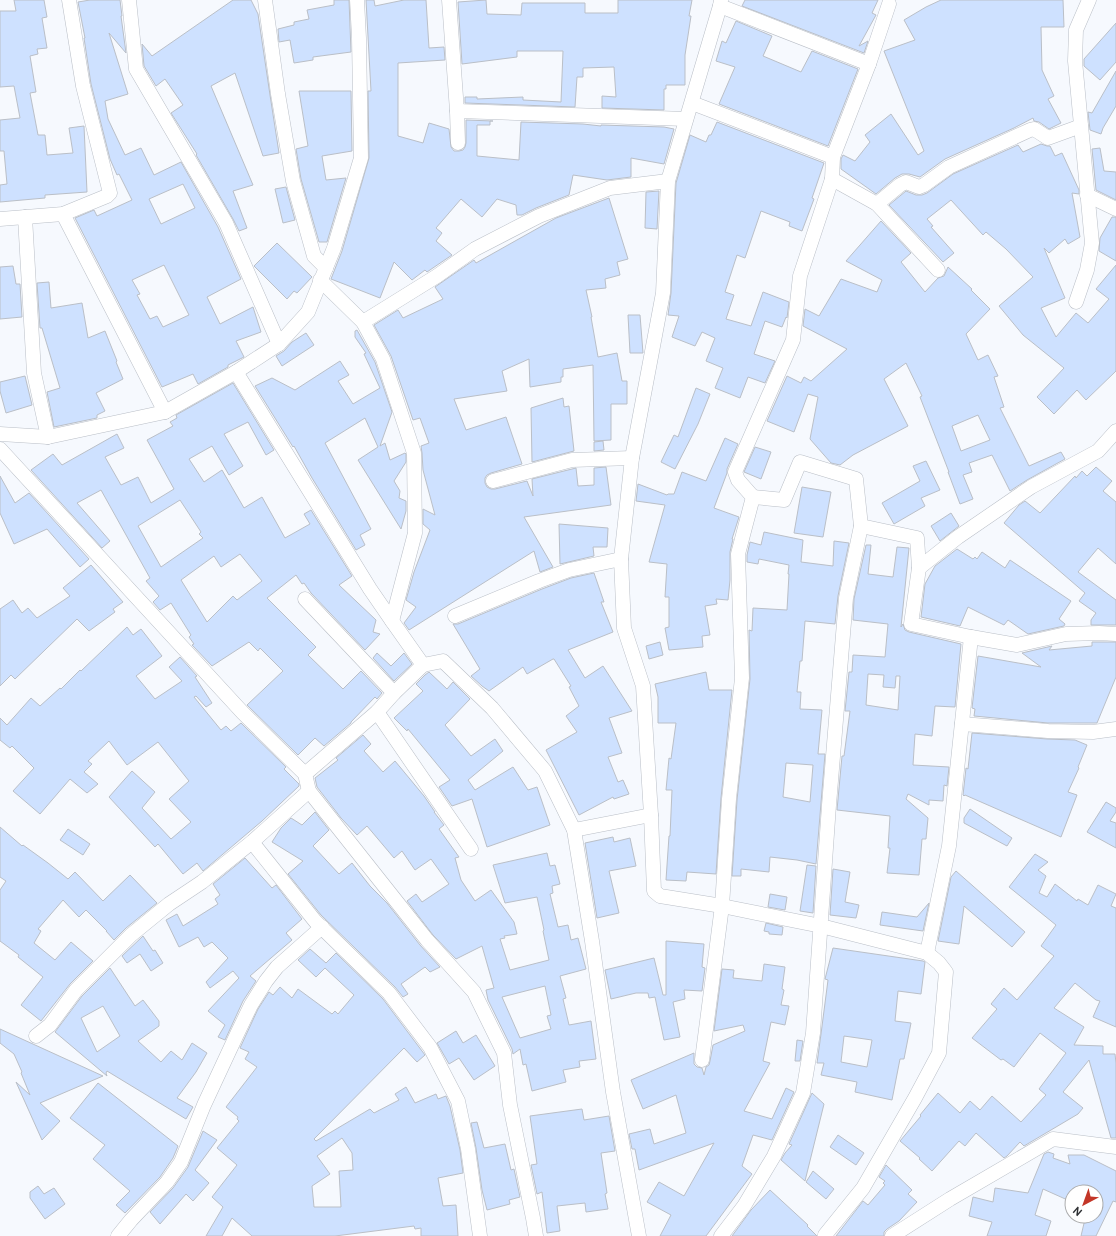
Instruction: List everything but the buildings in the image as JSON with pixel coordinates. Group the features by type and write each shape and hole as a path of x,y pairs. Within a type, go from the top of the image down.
{"street":[{"path":"0,219 63,214 107,196 110,193 83,86 69,0"},
{"path":"129,0 136,69 226,223 279,344"},
{"path":"265,0 278,94 293,182 314,256 323,274 363,322 384,359 414,453 415,533 392,621"},
{"path":"0,434 48,437 165,412 236,372 279,344 308,312 334,248 361,158 357,0"},
{"path":"449,0 458,143"},
{"path":"1076,302 1087,270 1092,243 1075,61 1076,30 1089,0"},
{"path":"825,1235 863,1188 939,1053 946,972 939,963 927,953 821,926 722,906 660,896 654,891 643,686 624,628 621,559 632,458 663,293 668,181 721,3 869,64"},
{"path":"721,1236 744,1206 774,1156 803,1093 813,1033 846,598 861,526 856,479 800,462 784,500 753,497 738,480 736,472 793,340 800,276 832,179 833,157 869,64 889,4"},
{"path":"692,103 833,157"},
{"path":"457,111 686,119"},
{"path":"877,204 900,185 906,182 918,187 924,185 949,167 1030,130 1034,130 1048,138 1081,126"},
{"path":"832,179 877,204 938,270"},
{"path":"363,322 437,276 475,249 539,216 610,188 668,181"},
{"path":"1087,195 1116,209"},
{"path":"63,214 165,412"},
{"path":"25,217 34,373 48,437"},
{"path":"236,372 370,589 423,666"},
{"path":"918,568 1030,487 1098,451 1116,431"},
{"path":"0,448 243,714 305,774 308,791 427,940 474,992 504,1053 510,1105 536,1236"},
{"path":"493,481 572,460 632,458"},
{"path":"702,1060 722,906 729,799 742,678 738,554 753,497"},
{"path":"861,526 917,538 918,568 911,624 1017,645 1066,634 1116,634"},
{"path":"455,616 568,570 621,559"},
{"path":"305,599 394,693"},
{"path":"927,953 949,846 971,637"},
{"path":"305,774 377,712 394,693 423,666 443,661 492,708 545,771 574,830 592,941 613,1092 639,1236"},
{"path":"377,712 471,849"},
{"path":"962,724 1048,731 1093,732 1116,729"},
{"path":"36,1036 50,1025 76,990 131,935 169,904 202,882 252,842 308,791"},
{"path":"574,830 651,815"},
{"path":"252,842 315,921 390,993 430,1047 458,1101 468,1149 480,1236"},
{"path":"118,1236 167,1182 181,1162 204,1105 238,1032 251,1005 266,981 277,967 322,928"},
{"path":"892,1236 950,1199 1053,1139 1116,1147"}]}
